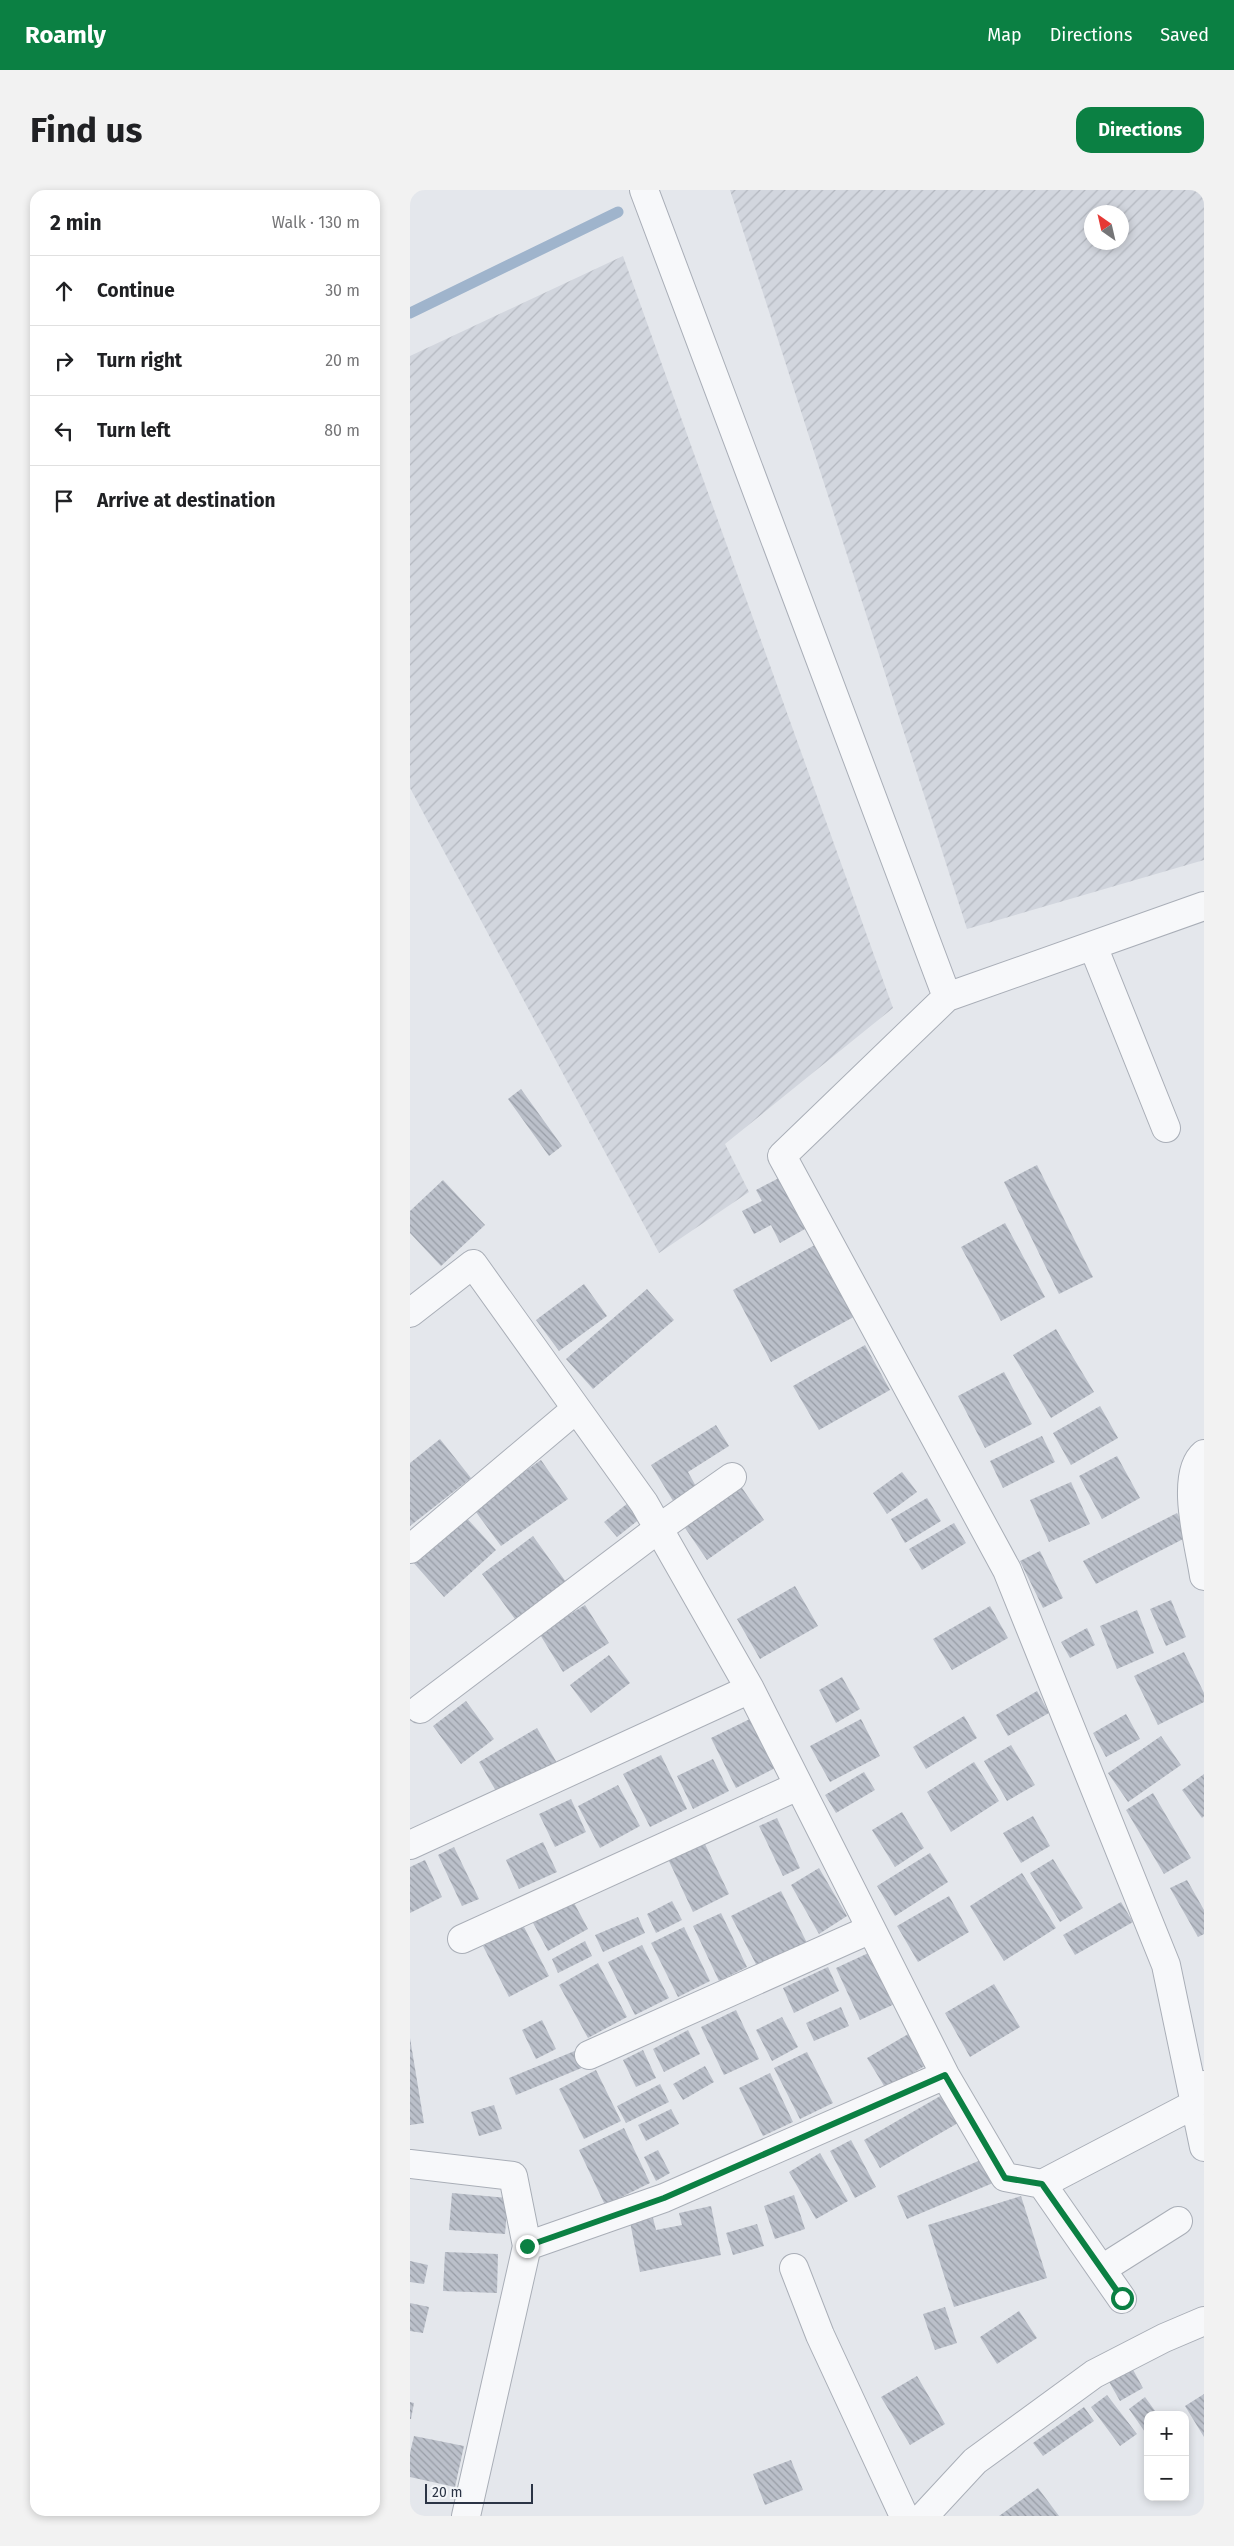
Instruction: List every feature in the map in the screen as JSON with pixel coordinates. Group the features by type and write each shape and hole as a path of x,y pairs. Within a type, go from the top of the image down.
{"street":[{"path":"644,190 947,998"},
{"path":"1204,906 947,998 782,1156 1007,1570 1166,1965 1199,2094 1204,2147"},
{"path":"1093,946 1166,1128"},
{"path":"410,1313 473,1264 644,1503 750,1689 945,2075 1005,2178 1042,2184 1199,2094"},
{"path":"410,1549 576,1409"},
{"path":"1204,1454 1198,1459 1190,1487 1204,1576"},
{"path":"420,1709 658,1529 732,1477"},
{"path":"410,1845 750,1689"},
{"path":"462,1939 798,1786"},
{"path":"589,2056 871,1929"},
{"path":"527,2246 664,2198 945,2075"},
{"path":"410,2164 513,2176 527,2246 466,2516"},
{"path":"1042,2184 1122,2298"},
{"path":"1102,2269 1178,2221"},
{"path":"794,2268 820,2335 904,2516"},
{"path":"924,2516 975,2461 1094,2374 1164,2338 1204,2321"}],"shaded area":[{"path":"730,190 1204,190 1204,860 967,929"},
{"path":"623,256 893,1008 725,1144 749,1192 659,1253 410,788 410,356"}],"building":[{"path":"521,1089 562,1146 549,1156 508,1099"},
{"path":"1037,1165 1093,1277 1059,1294 1004,1182"},
{"path":"779,1178 805,1229 780,1243 771,1225 754,1234 742,1211 762,1201 756,1190"},
{"path":"443,1180 485,1225 441,1266 410,1233 410,1211"},
{"path":"1005,1223 1045,1297 1001,1321 961,1247"},
{"path":"822,1241 861,1313 771,1362 733,1290"},
{"path":"584,1284 607,1316 559,1351 536,1320"},
{"path":"647,1289 674,1320 593,1389 566,1359"},
{"path":"1056,1329 1094,1392 1051,1418 1013,1355"},
{"path":"865,1345 890,1390 819,1430 793,1386"},
{"path":"1004,1372 1032,1424 985,1448 958,1396"},
{"path":"1100,1406 1118,1438 1071,1465 1053,1433"},
{"path":"716,1425 729,1446 688,1472 698,1490 675,1504 651,1465"},
{"path":"1042,1436 1055,1462 1003,1488 990,1461"},
{"path":"440,1439 471,1478 410,1526 410,1463"},
{"path":"1117,1456 1140,1498 1102,1519 1079,1476"},
{"path":"541,1460 568,1499 501,1546 473,1508"},
{"path":"902,1472 917,1492 887,1514 873,1493"},
{"path":"1071,1482 1090,1524 1049,1542 1030,1500"},
{"path":"740,1485 764,1520 707,1560 683,1525"},
{"path":"927,1498 941,1521 905,1543 891,1519"},
{"path":"628,1503 641,1518 617,1537 604,1522"},
{"path":"1177,1513 1189,1536 1096,1584 1083,1561"},
{"path":"463,1514 496,1550 444,1597 411,1560"},
{"path":"954,1523 966,1543 922,1570 909,1549"},
{"path":"533,1536 566,1582 515,1619 482,1574"},
{"path":"1040,1551 1063,1598 1043,1608 1020,1561"},
{"path":"795,1586 818,1626 760,1659 737,1619"},
{"path":"1171,1600 1186,1637 1166,1646 1150,1609"},
{"path":"585,1605 609,1643 563,1672 539,1633"},
{"path":"990,1606 1008,1638 952,1670 933,1639"},
{"path":"1137,1610 1154,1653 1117,1669 1100,1626"},
{"path":"1087,1628 1095,1645 1070,1658 1061,1642"},
{"path":"1184,1652 1204,1693 1204,1702 1158,1725 1134,1676"},
{"path":"609,1655 630,1683 591,1713 570,1685"},
{"path":"842,1677 860,1709 836,1723 819,1690"},
{"path":"1037,1691 1049,1713 1008,1736 996,1715"},
{"path":"466,1701 494,1739 461,1764 433,1726"},
{"path":"1126,1714 1140,1739 1106,1757 1093,1733"},
{"path":"756,1716 781,1765 736,1788 711,1738"},
{"path":"964,1716 977,1738 926,1769 913,1747"},
{"path":"861,1719 880,1756 830,1782 810,1746"},
{"path":"537,1728 557,1763 499,1796 479,1762"},
{"path":"1161,1736 1181,1765 1128,1802 1108,1773"},
{"path":"1011,1745 1035,1785 1007,1801 984,1761"},
{"path":"661,1755 687,1809 650,1827 623,1774"},
{"path":"713,1759 729,1791 693,1809 677,1776"},
{"path":"974,1762 999,1801 951,1832 927,1792"},
{"path":"864,1772 875,1790 836,1813 825,1795"},
{"path":"1204,1774 1204,1816 1202,1818 1182,1790"},
{"path":"618,1785 640,1826 600,1848 578,1806"},
{"path":"1153,1793 1191,1858 1164,1874 1126,1810"},
{"path":"571,1799 586,1832 555,1847 539,1814"},
{"path":"902,1812 924,1848 895,1867 872,1830"},
{"path":"1033,1816 1050,1846 1021,1863 1003,1833"},
{"path":"777,1818 800,1868 783,1876 759,1826"},
{"path":"543,1842 557,1872 519,1889 506,1860"},
{"path":"704,1842 729,1894 693,1912 668,1859"},
{"path":"454,1847 479,1899 462,1906 438,1855"},
{"path":"930,1853 948,1882 895,1916 877,1886"},
{"path":"1053,1859 1083,1908 1060,1922 1030,1873"},
{"path":"425,1860 442,1897 410,1913 410,1867"},
{"path":"819,1868 847,1916 819,1934 791,1885"},
{"path":"1022,1873 1056,1928 1004,1961 970,1906"},
{"path":"1187,1880 1204,1910 1204,1934 1198,1937 1170,1888"},
{"path":"781,1891 807,1943 758,1968 731,1916"},
{"path":"949,1896 969,1932 918,1962 897,1926"},
{"path":"572,1899 588,1929 548,1951 532,1921"},
{"path":"672,1901 682,1920 656,1933 647,1914"},
{"path":"1121,1902 1133,1922 1075,1955 1063,1935"},
{"path":"721,1913 747,1967 719,1981 693,1926"},
{"path":"638,1917 645,1933 603,1952 595,1935"},
{"path":"523,1925 549,1976 509,1997 483,1946"},
{"path":"684,1927 710,1981 678,1997 651,1943"},
{"path":"585,1941 592,1956 558,1973 552,1959"},
{"path":"642,1945 669,1998 635,2015 608,1962"},
{"path":"877,1949 901,2001 860,2020 836,1968"},
{"path":"598,1963 627,2017 588,2038 559,1985"},
{"path":"828,1967 839,1991 794,2013 783,1988"},
{"path":"994,1984 1020,2027 970,2057 945,2013"},
{"path":"841,2007 849,2026 814,2041 806,2023"},
{"path":"736,2010 759,2059 724,2075 701,2027"},
{"path":"782,2017 798,2047 772,2061 756,2030"},
{"path":"542,2020 556,2049 536,2059 522,2030"},
{"path":"688,2030 700,2054 664,2072 653,2049"},
{"path":"910,2033 928,2064 886,2089 867,2058"},
{"path":"410,2038 424,2123 410,2125"},
{"path":"577,2050 584,2067 516,2095 509,2078"},
{"path":"643,2050 656,2078 636,2087 623,2060"},
{"path":"807,2052 833,2103 800,2119 774,2068"},
{"path":"705,2066 714,2082 683,2100 673,2084"},
{"path":"596,2070 621,2121 584,2139 559,2089"},
{"path":"770,2073 793,2122 763,2136 739,2088"},
{"path":"660,2084 669,2102 626,2123 617,2106"},
{"path":"949,2091 965,2119 880,2168 864,2140"},
{"path":"494,2105 502,2129 479,2136 471,2112"},
{"path":"671,2109 679,2124 646,2141 638,2125"},
{"path":"624,2128 650,2183 605,2205 579,2150"},
{"path":"851,2140 876,2187 855,2198 830,2151"},
{"path":"658,2150 670,2173 656,2181 644,2157"},
{"path":"820,2153 848,2201 816,2219 789,2172"},
{"path":"983,2159 993,2183 907,2219 897,2196"},
{"path":"452,2193 508,2198 505,2234 449,2230"},
{"path":"794,2195 805,2229 775,2239 764,2206"},
{"path":"1021,2196 1047,2278 954,2307 928,2225"},
{"path":"711,2206 721,2255 640,2272 630,2222 653,2218 656,2230 682,2225 679,2213"},
{"path":"757,2224 764,2246 733,2255 726,2233"},
{"path":"445,2252 498,2254 497,2293 443,2291"},
{"path":"410,2261 428,2265 424,2284 410,2282"},
{"path":"410,2303 429,2307 423,2333 410,2331"},
{"path":"945,2307 957,2343 935,2350 923,2314"},
{"path":"1019,2311 1037,2338 997,2364 980,2337"},
{"path":"1131,2366 1143,2388 1120,2401 1108,2380"},
{"path":"917,2376 945,2424 910,2445 881,2397"},
{"path":"1204,2394 1204,2437 1189,2411 1185,2406"},
{"path":"1107,2395 1137,2434 1120,2446 1091,2407"},
{"path":"1145,2397 1155,2411 1144,2411 1144,2431 1129,2409"},
{"path":"410,2402 414,2403 411,2419 410,2419"},
{"path":"1084,2407 1094,2421 1043,2456 1033,2443"},
{"path":"414,2436 464,2446 455,2487 410,2477 410,2453"},
{"path":"791,2460 803,2490 765,2505 753,2474"},
{"path":"1038,2488 1059,2516 999,2516"}],"waterway":[{"path":"410,313 618,212"}],"route":[{"path":"527,2246 664,2198 945,2075 1005,2178 1042,2184 1122,2298"}]}
